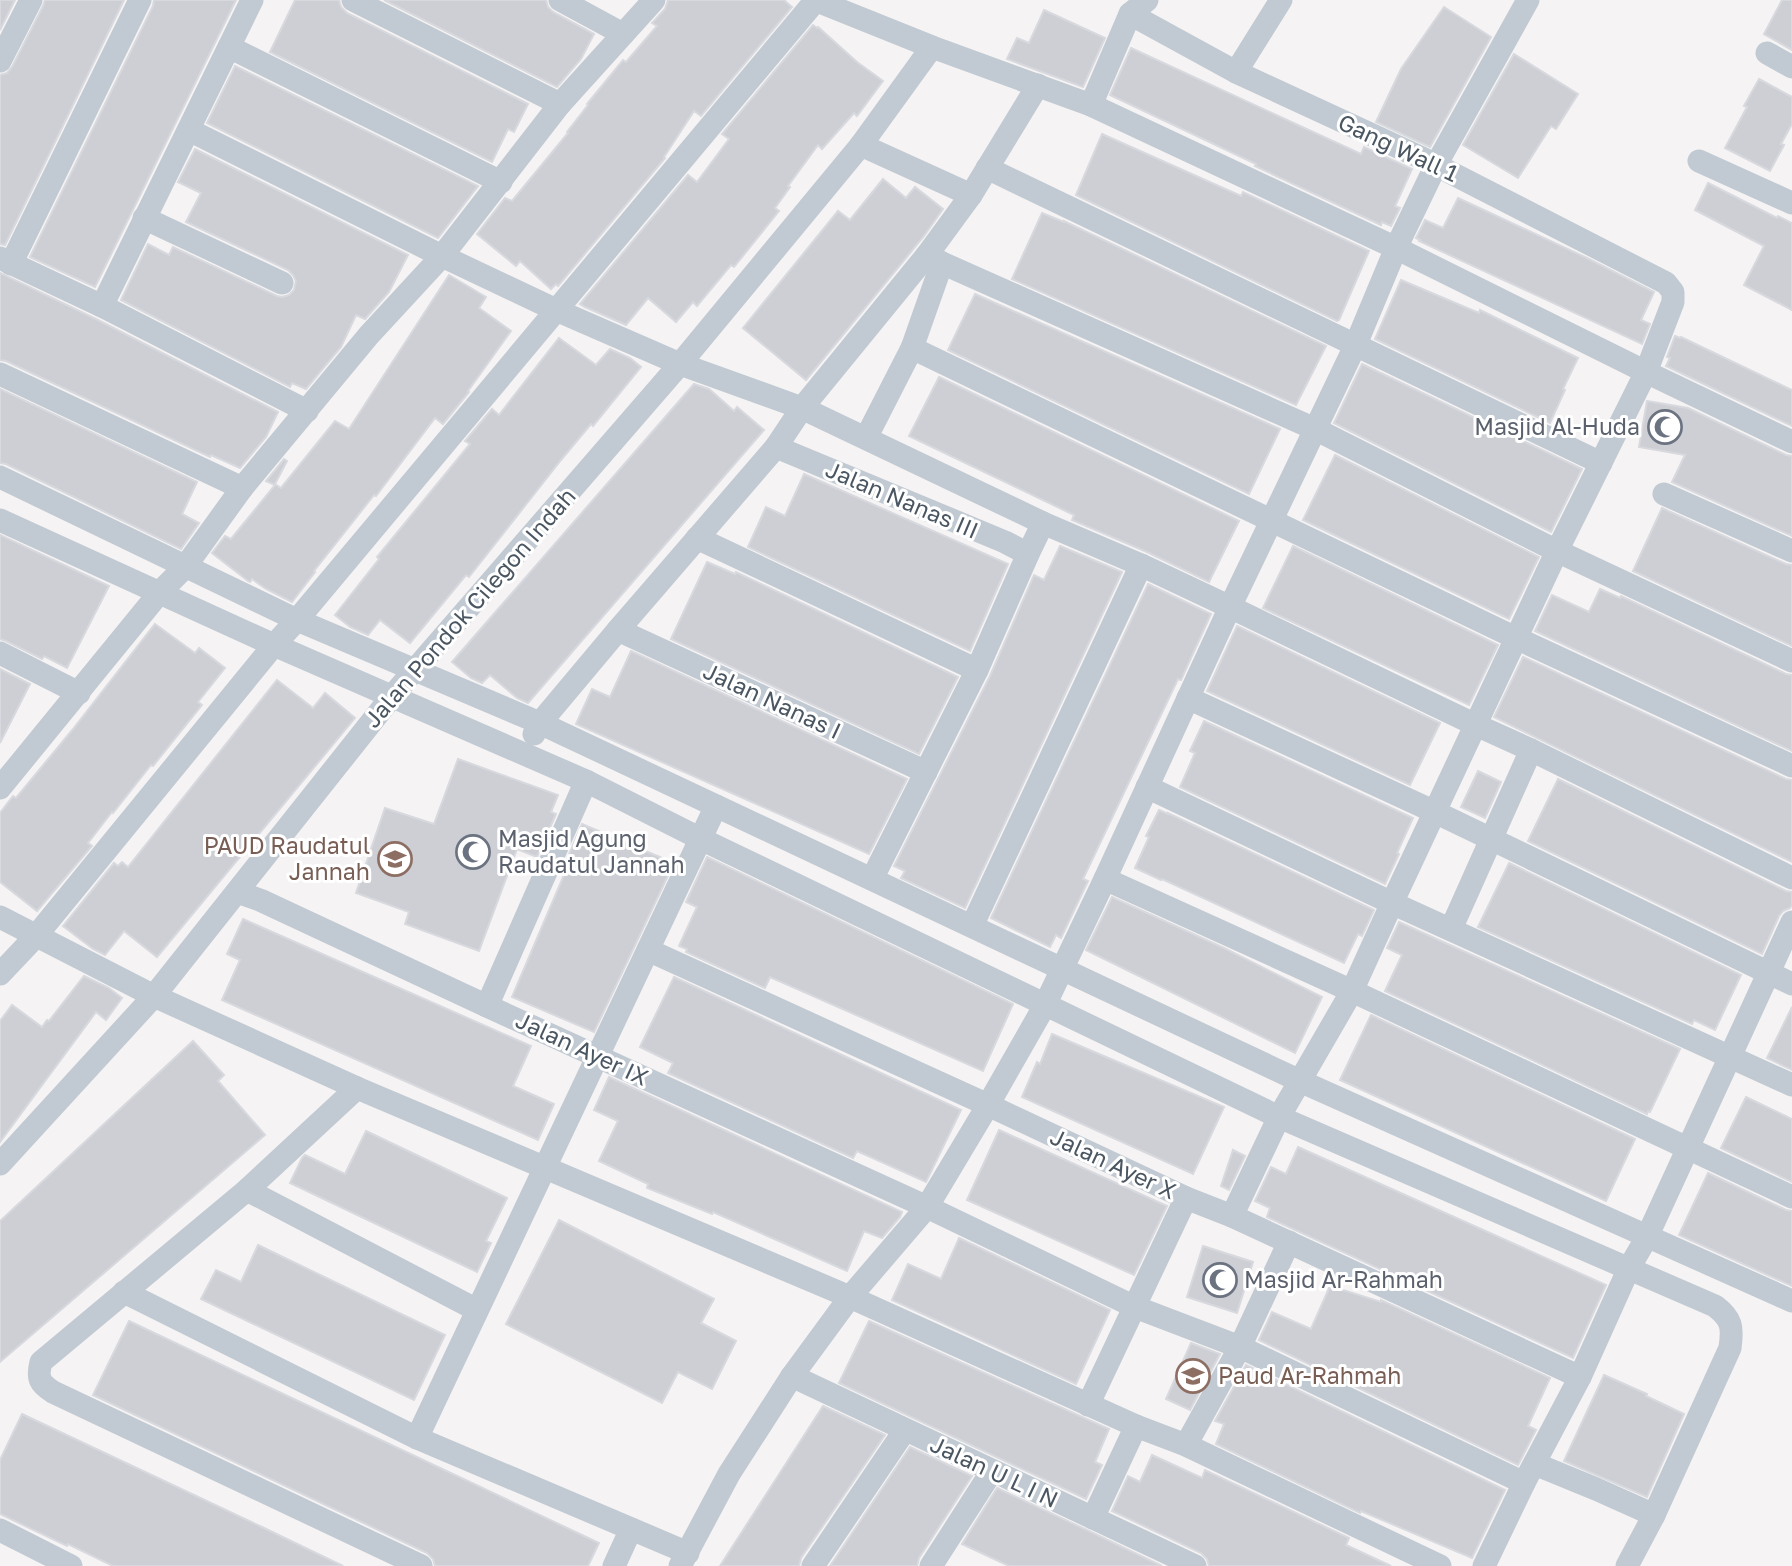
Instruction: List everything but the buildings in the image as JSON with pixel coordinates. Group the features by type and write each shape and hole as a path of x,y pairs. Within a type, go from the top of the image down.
{"street":[{"path":"0,61 31,0"},
{"path":"140,0 6,261 102,306 307,411"},
{"path":"102,306 252,0"},
{"path":"353,0 560,104"},
{"path":"560,0 623,34"},
{"path":"0,787 160,592 185,567 242,488 369,335 442,256 560,104 654,0"},
{"path":"0,974 36,936 274,645 816,0 932,47 1091,105 1396,248 1792,442"},
{"path":"1236,72 1281,0"},
{"path":"124,1292 417,1437 631,1529 684,1560 729,1474 792,1376 850,1297 927,1207 1045,1005 1356,344 1396,248 1436,165 1528,0"},
{"path":"1091,105 1138,7"},
{"name":"Gang Wall 1","path":"1138,7 1236,72 1436,165 1666,284 1673,292 1673,302 1646,372"},
{"path":"229,47 501,181"},
{"name":"Jalan Pondok Cilegon Indah","path":"0,1164 154,996 393,695 680,364 861,145 932,47"},
{"path":"1767,53 1792,66"},
{"path":"523,753 540,723 776,447 802,408 934,259 1038,85"},
{"path":"189,130 556,310 680,364 802,408 1043,523 1140,565 1531,750 1792,878"},
{"path":"861,145 971,195"},
{"path":"1699,161 1792,203"},
{"path":"987,168 1601,463"},
{"path":"144,218 282,283"},
{"path":"866,438 912,348 934,259"},
{"path":"934,259 1315,429 1557,551 1792,661"},
{"path":"912,348 1516,638 1792,766"},
{"path":"1232,1216 1279,1117 1352,991 1557,551 1646,372"},
{"path":"0,374 242,488"},
{"name":"Jalan Nanas III","path":"776,447 1028,554"},
{"path":"0,477 297,620 540,723 1300,1081 1792,1301"},
{"path":"1664,494 1792,551"},
{"path":"0,520 274,645 586,781 1279,1117 1714,1306 1727,1315 1732,1337 1730,1348 1654,1515 1627,1566"},
{"path":"872,879 977,670 1043,523"},
{"path":"697,538 977,670"},
{"path":"972,926 1140,565"},
{"name":"Jalan Nanas I","path":"618,630 926,772"},
{"path":"0,653 79,693"},
{"path":"1188,698 1435,812 1792,984"},
{"path":"1451,929 1531,750"},
{"path":"487,1006 586,781"},
{"path":"1147,787 1392,903 1792,1085"},
{"path":"417,1437 716,806"},
{"path":"1105,880 1352,991 1792,1197"},
{"name":"Jalan Ayer IX","path":"237,892 260,900 927,1207 1135,1307 1240,1347 1529,1473 1596,1489 1654,1515"},
{"path":"0,918 154,996 357,1088 850,1297 1088,1405 1186,1445 1440,1566"},
{"path":"1484,1566 1580,1377 1629,1268 1647,1237 1792,922"},
{"name":"Jalan Ayer X","path":"648,950 1580,1377"},
{"path":"357,1088 247,1190 41,1362 39,1378 43,1386 53,1392 421,1566"},
{"path":"247,1190 477,1310"},
{"path":"1088,1405 1186,1198"},
{"path":"1186,1445 1240,1347 1289,1242"},
{"path":"1714,1306 1727,1273"},
{"name":"Jalan U L I N","path":"792,1376 1195,1566"},
{"path":"1093,1518 1136,1426"},
{"path":"813,1566 905,1430"},
{"path":"941,1563 992,1471"},
{"path":"614,1566 631,1529"},
{"path":"0,1530 71,1566"}],"place":[{"name":"Masjid Al-Huda","path":"1665,427"},
{"name":"Masjid Agung Raudatul Jannah","path":"473,852"},
{"name":"PAUD Raudatul Jannah","path":"395,859"},
{"name":"Masjid Ar-Rahmah","path":"1220,1280"},
{"name":"Paud Ar-Rahmah","path":"1193,1376"}]}
